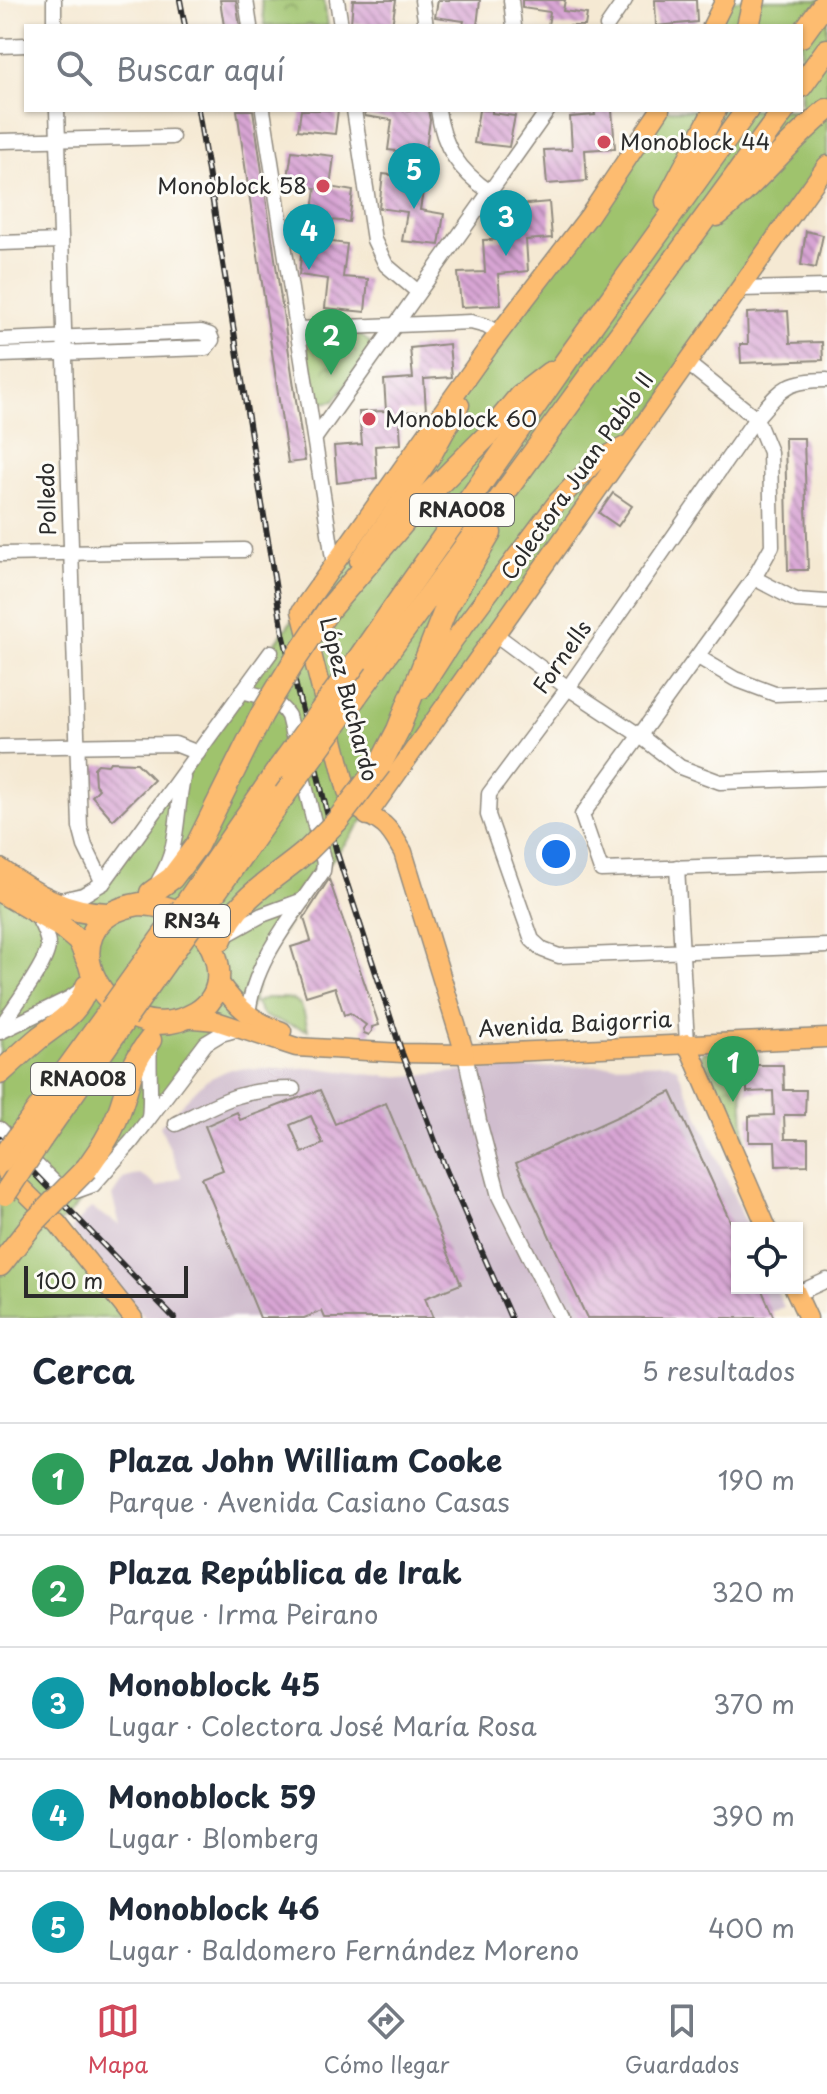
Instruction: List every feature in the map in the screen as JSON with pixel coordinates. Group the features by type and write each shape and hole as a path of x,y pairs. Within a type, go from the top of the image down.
{"highway":[{"path":"748,24 754,0"},
{"path":"803,33 827,0"},
{"path":"803,83 827,50"},
{"name":"RNA008","path":"694,233 740,196 827,110"},
{"path":"641,256 714,112"},
{"name":"RNA008","path":"190,913 280,767 746,112"},
{"name":"RNA008","path":"2,1198 33,1134 190,913 285,794 783,112"},
{"path":"151,893 172,878 197,845 262,714 335,601 421,502 487,436 520,396 567,360"},
{"path":"218,949 227,919 238,906 307,851 337,821 380,765 398,730 446,608 489,534 504,490"},
{"name":"RN34","path":"0,870 80,942 88,971 100,990 126,1013 148,1020 177,1019"},
{"name":"RN34","path":"0,891 42,908 87,913 152,904 165,907 188,918 218,949 219,982"},
{"path":"0,1073 41,1036 68,1018 82,1001 93,933 118,910"},
{"path":"177,1019 196,1012 208,1003 219,982"},
{"path":"2,1264 34,1222 90,1176 118,1115 135,1059 150,1040"},
{"name":"RNA008","path":"0,1165 33,1134"}],"main road":[{"path":"713,24 725,0"},
{"path":"334,565 494,340 589,216 659,112"},
{"name":"Colectora Juan Pablo II","path":"367,816 827,165"},
{"path":"335,601 358,562 433,454 494,340"},
{"path":"398,730 453,641 558,501 596,461 631,443"},
{"name":"López Buchardo","path":"334,565 301,611 347,791 356,808 393,833 403,852 465,1054"},
{"path":"219,982 243,1022"},
{"name":"Avenida Baigorria","path":"177,1019 243,1022 296,1047 360,1052 465,1054 827,1038"},
{"path":"687,1043 764,1222"},
{"path":"0,1165 58,1224 133,1318"},
{"path":"796,1294 808,1318"}],"street":[{"path":"54,0 54,24"},
{"path":"246,0 250,24"},
{"path":"337,0 341,24"},
{"path":"422,0 426,24"},
{"path":"511,0 514,24"},
{"path":"608,24 625,0"},
{"path":"0,46 24,45"},
{"name":"Polledo","path":"57,112 80,827 85,846 103,883"},
{"path":"263,112 334,565"},
{"path":"354,112 374,240 386,265 418,292"},
{"path":"439,112 449,152 462,170 490,192"},
{"path":"315,438 547,112"},
{"path":"0,141 172,137"},
{"path":"0,243 61,241"},
{"path":"739,289 827,287"},
{"path":"298,329 471,322 486,326 494,340"},
{"path":"0,340 64,345 206,348 212,340 206,332 64,345 0,355"},
{"path":"687,363 756,418 770,452 772,546 754,578 582,815 601,870 827,863"},
{"name":"Fornells","path":"682,952 559,956 543,950 532,940 488,815 489,794 568,688 756,418 783,388 800,382 827,380"},
{"path":"0,554 244,550"},
{"path":"754,578 796,600 827,602"},
{"path":"495,634 680,767 720,782 827,778"},
{"path":"0,1030 45,962 49,947 42,908 83,895 103,883 271,652"},
{"path":"698,657 735,679 775,694 827,692"},
{"path":"0,1129 60,1188 76,1191 149,1119 206,1043 243,1022 258,975 323,871 323,857 288,716 282,706 272,700 242,691"},
{"path":"0,747 175,744 198,753"},
{"path":"118,910 151,893 167,867 175,846 185,769"},
{"path":"677,867 687,1043"},
{"path":"218,949 243,924 304,900"},
{"path":"682,952 827,946"},
{"path":"0,1030 70,998 88,971"},
{"path":"149,1119 152,1094 150,1040 177,1019"},
{"path":"465,1054 499,1196 560,1318"},
{"path":"176,1124 239,1093 293,1089"},
{"path":"803,1288 827,1280"}],"shaded area":[{"path":"668,1063 677,1068 745,1222 731,1222 731,1294 778,1294 784,1307 757,1318 145,1318 71,1229 91,1208 120,1225 112,1196 123,1179 140,1174 158,1187 182,1177 160,1126 205,1081 230,1069 317,1068 391,1077 496,1069"}],"green space":[{"path":"261,0 324,0 328,24 265,24"},
{"path":"725,0 827,0 827,165 367,816 323,871 266,957 248,1016 221,1034 59,1224 133,1318 0,1318 0,891 36,914 103,882 659,112 803,112 803,24 713,24"},
{"path":"328,332 357,332 370,343 370,351 334,401 322,403 312,396 305,342 311,336"},
{"path":"266,998 292,999 301,1005 308,1030 263,1015 255,1003"},
{"path":"740,1050 745,1144 701,1056 704,1052"}],"building":[{"path":"220,0 236,0 240,24 224,24"},
{"path":"353,0 396,0 392,24 351,23"},
{"path":"438,0 480,0 477,24 435,17"},
{"path":"522,0 565,0 563,11 587,14 585,24 548,24 550,12 522,8"},
{"path":"655,0 696,0 697,22 656,24"},
{"path":"237,112 253,112 305,461 288,463"},
{"path":"301,112 338,112 335,134 298,130"},
{"path":"364,112 428,112 425,154 388,150 392,120 365,116"},
{"path":"479,112 515,116 509,147 474,143"},
{"name":"Monoblock 44","path":"594,112 612,112 615,148 585,150 587,181 547,184 544,150 572,149 570,117 595,115"},
{"name":"Monoblock 58","path":"292,151 334,156 330,187 353,191 349,222 312,218 316,188 287,184"},
{"path":"383,174 425,179 420,210 444,214 439,245 402,241 407,212 379,208"},
{"path":"549,202 552,238 526,240 528,271 498,274 501,305 461,307 458,273 485,272 483,240 508,239 506,206"},
{"path":"806,231 823,235 816,268 801,265"},
{"path":"303,238 347,244 343,277 368,279 365,312 325,308 328,279 299,275"},
{"path":"788,311 790,343 822,342 823,360 741,363 740,344 748,344 747,313"},
{"name":"Monoblock 60","path":"449,344 452,377 424,379 426,411 399,412 401,444 375,446 377,478 337,483 334,446 362,444 359,412 386,411 384,380 413,378 410,348"},
{"path":"785,438 804,438 808,570 788,570"},
{"path":"613,493 632,506 618,526 599,513"},
{"path":"110,762 137,763 154,780 113,820 92,796 99,789 95,784 94,768"},
{"path":"329,879 379,1025 372,1027 369,1035 364,1033 366,1025 350,1013 344,1015 335,987 306,996 291,947 311,941 304,918"},
{"path":"747,1065 783,1065 784,1090 806,1090 805,1115 784,1115 785,1139 808,1139 808,1165 776,1166 775,1142 749,1142 749,1116 774,1115 773,1091 747,1092"},
{"path":"320,1090 335,1124 386,1103 461,1284 425,1298 433,1318 325,1318 322,1311 304,1318 260,1318 202,1178 223,1170 205,1126 237,1112 240,1120","holes":["311,1116 323,1144 302,1153 290,1125"]},
{"path":"671,1092 731,1223 731,1294 764,1294 774,1318 587,1318 516,1163"}],"railway":[{"path":"180,0 185,24"},
{"path":"198,112 283,633 337,853 402,1053 446,1170 511,1318"},
{"path":"0,1138 174,1318"}],"place":[{"name":"Monoblock 44","path":"604,142"},
{"name":"Monoblock 58","path":"323,186"},
{"name":"Monoblock 46","path":"414,209"},
{"name":"Monoblock 45","path":"506,256"},
{"name":"Monoblock 59","path":"309,270"},
{"name":"Plaza República de Irak","path":"331,375"},
{"name":"Monoblock 60","path":"369,419"},
{"name":"Plaza John William Cooke","path":"733,1102"}]}
